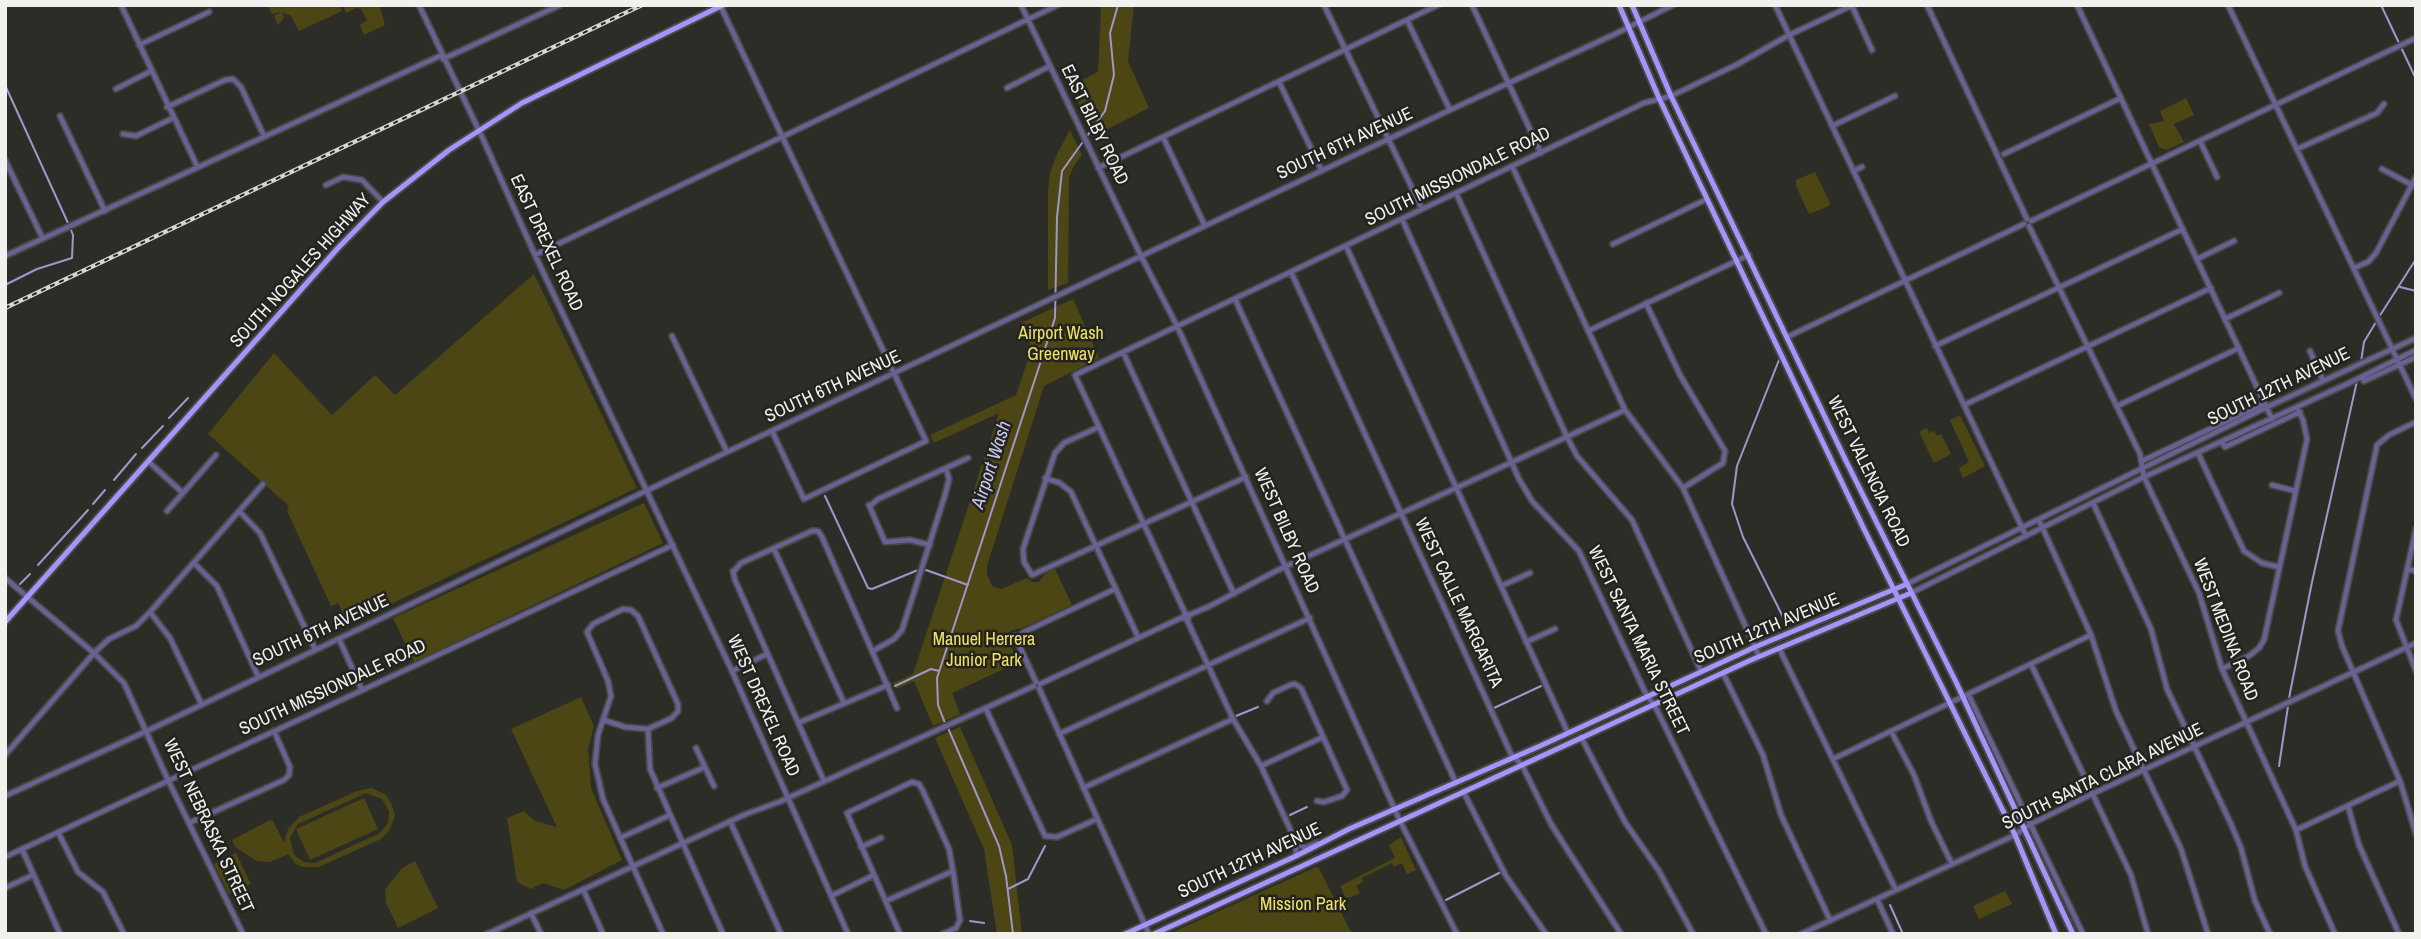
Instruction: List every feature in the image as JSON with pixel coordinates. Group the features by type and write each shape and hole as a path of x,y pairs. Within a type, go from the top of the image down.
{"main road":[{"name":"WEST VALENCIA ROAD","path":"1619,5 1660,98 1898,599 2015,835 2056,934"},
{"name":"WEST VALENCIA ROAD","path":"1632,5 1671,96 1847,463 1965,695 2023,830 2073,934"},
{"name":"SOUTH NOGALES HIGHWAY","path":"5,622 330,257 383,202 438,158 541,93 722,6"},
{"path":"1777,342 1787,337"},
{"path":"1836,467 1847,463"},
{"name":"SOUTH 12TH AVENUE","path":"1125,934 1755,647 1907,584"},
{"name":"SOUTH 12TH AVENUE","path":"1152,934 1759,656 1911,593"},
{"path":"1798,640 1807,632 1806,626"},
{"path":"1311,848 1317,860"}],"street":[{"path":"121,5 197,166"},
{"name":"EAST DREXEL ROAD","path":"419,5 479,130 534,256 648,492"},
{"path":"5,256 197,166 560,5"},
{"name":"EAST BILBY ROAD","path":"1021,5 1141,256"},
{"path":"534,256 1058,5"},
{"path":"1324,5 1422,209"},
{"path":"1098,168 1438,5"},
{"path":"1472,5 1541,153"},
{"name":"SOUTH 6TH AVENUE","path":"5,796 147,731 727,452 1673,5"},
{"path":"1775,5 2026,537"},
{"path":"1853,5 1872,50"},
{"name":"SOUTH MISSIONDALE ROAD","path":"1099,427 1075,375 1644,103 1671,96 1853,5"},
{"name":"WEST MEDINA ROAD","path":"1927,5 2142,461 2144,477 2199,593 2222,669 2296,830 2305,866 2335,934"},
{"path":"2077,5 2272,419"},
{"path":"2228,5 2416,399"},
{"path":"722,6 926,441 804,499 772,431"},
{"path":"139,45 209,12"},
{"path":"1407,20 1450,110"},
{"path":"1787,337 2416,38"},
{"path":"1007,88 1050,66"},
{"path":"116,89 151,71"},
{"path":"167,107 234,78 264,136"},
{"path":"1279,82 1322,171"},
{"path":"1832,126 1895,96"},
{"path":"2004,154 2121,98"},
{"path":"2297,149 2377,113 2384,104"},
{"path":"60,116 105,211"},
{"path":"123,134 136,136 173,118"},
{"path":"1163,137 1205,226"},
{"path":"2200,141 2217,177"},
{"path":"5,160 43,239"},
{"path":"1512,166 1625,410 1683,488 1759,656"},
{"path":"1853,171 1862,167"},
{"path":"2382,169 2412,185"},
{"path":"327,185 343,177 362,180 383,202"},
{"path":"2354,268 2368,262 2376,253 2416,177"},
{"path":"1456,193 1567,437 1577,456 1632,520 1702,671"},
{"path":"1613,244 1708,199"},
{"name":"WEST SANTA MARIA STREET","path":"1402,219 1512,463 1532,501 1579,551 1647,696 1766,934"},
{"path":"1935,346 2183,229"},
{"path":"2197,258 2234,241"},
{"path":"1346,246 1568,733"},
{"path":"1588,331 1749,255"},
{"name":"WEST BILBY ROAD","path":"1141,256 1177,326 1400,821 1458,934"},
{"name":"WEST CALLE MARGARITA","path":"1291,272 1514,758 1522,765 1551,824 1621,934"},
{"path":"1964,405 2211,288"},
{"path":"2225,319 2279,293"},
{"path":"1234,299 1456,783"},
{"path":"1646,303 1680,375 1724,448 1725,459 1720,465 1683,488"},
{"path":"672,336 727,452"},
{"name":"SOUTH 12TH AVENUE","path":"2142,461 2416,338"},
{"path":"2117,406 2239,348"},
{"name":"SOUTH 12TH AVENUE","path":"2222,443 2224,447 2362,377 2364,381 2416,350"},
{"path":"2310,351 2323,380"},
{"path":"1123,352 1234,594"},
{"name":"SOUTH 12TH AVENUE","path":"2398,362 2416,356"},
{"name":"SOUTH 12TH AVENUE","path":"1907,584 2266,405"},
{"path":"487,934 730,821 958,722 1625,410"},
{"path":"2222,669 2249,656 2264,640 2307,439 2298,410"},
{"name":"SOUTH 12TH AVENUE","path":"1911,593 2144,477 2272,419 2298,410"},
{"path":"2416,422 2389,435 2377,445 2340,614 2340,638 2400,781 2416,834"},
{"path":"1246,477 1143,524 1034,576 1024,562 1023,549 1045,478 1059,447 1099,427 1143,524 1233,719 1261,766 1296,842 1301,848 1321,843"},
{"path":"2198,453 2244,551 2262,563 2279,567"},
{"path":"167,512 216,455"},
{"path":"930,545 910,540 885,542 869,511 869,505 968,458"},
{"path":"149,461 183,493"},
{"path":"873,651 894,639 901,630 930,545 948,479 946,468"},
{"path":"1045,478 1071,492 1138,638"},
{"path":"5,755 93,653 109,639 136,626 263,484"},
{"path":"2272,485 2295,491"},
{"name":"WEST DREXEL ROAD","path":"648,492 732,671 848,934"},
{"path":"2093,503 2151,629 2167,689 2241,848 2255,901 2270,934"},
{"path":"240,512 260,533 316,649"},
{"path":"2039,520 2091,635 2116,711 2181,849 2208,934"},
{"path":"2416,529 2396,620 2416,671"},
{"path":"824,781 735,580 733,571 741,563 811,531 818,531 897,708"},
{"name":"SOUTH MISSIONDALE ROAD","path":"5,857 673,545"},
{"path":"774,549 844,703"},
{"path":"194,564 217,586 258,676"},
{"path":"2407,569 2416,571"},
{"path":"1501,586 1530,573"},
{"name":"WEST NEBRASKA STREET","path":"5,578 124,683 243,934"},
{"path":"1115,589 1016,637 1145,924 1152,934"},
{"path":"604,720 625,727 648,729 680,712 632,607 586,629 610,687 611,696 598,735 595,764 603,799 663,934"},
{"path":"150,612 170,638 201,704"},
{"path":"1059,734 1310,618"},
{"path":"1526,642 1555,629"},
{"path":"1833,759 2091,635"},
{"path":"339,639 362,690"},
{"name":"SOUTH SANTA CLARA AVENUE","path":"1801,934 2416,643"},
{"path":"1779,648 1896,890"},
{"path":"732,671 767,654"},
{"path":"2031,664 2131,875 2148,934"},
{"path":"1723,673 1763,755 1781,816 1830,920"},
{"path":"1267,701 1273,693 1290,685 1297,683 1301,688 1347,790 1336,798 1317,801"},
{"path":"798,723 888,685"},
{"name":"WEST VALENCIA ROAD","path":"1965,695 2083,934"},
{"path":"986,709 1047,840 1097,819"},
{"path":"1083,788 1233,719"},
{"path":"648,729 650,769 723,934"},
{"path":"189,824 292,776 274,731"},
{"path":"1891,731 1952,864"},
{"path":"1261,766 1324,737"},
{"path":"1581,737 1619,811 1664,880 1693,934"},
{"path":"696,748 713,786"},
{"path":"657,788 705,767"},
{"path":"2296,830 2400,781"},
{"path":"900,934 846,813 909,783 917,782 949,849 953,871 960,920 956,928 943,934"},
{"path":"1463,791 1506,876 1546,934"},
{"path":"2348,806 2359,845 2399,934"},
{"path":"620,838 670,815"},
{"path":"730,821 781,934"},
{"path":"58,832 78,872 103,892 124,934"},
{"path":"861,847 881,838"},
{"path":"1296,842 1296,856"},
{"path":"22,849 60,934"},
{"path":"886,901 953,871"},
{"path":"5,888 33,875"},
{"path":"831,896 874,876"},
{"path":"583,889 603,934"},
{"path":"1877,899 1893,934"},
{"path":"531,913 541,934"}],"green space":[{"path":"267,5 340,5 342,11 299,31 291,16 282,12 284,18 278,25 274,16 281,12 272,14"},
{"path":"343,5 382,5 380,7 385,25 364,35 360,25 367,20 361,9 356,8 346,13"},
{"path":"1099,5 1134,5 1128,61 1149,108 1094,136 1070,86 1098,72"},
{"path":"2186,98 2194,115 2174,124 2184,142 2166,150 2159,147 2149,124 2164,121 2160,111"},
{"name":"Airport Wash Greenway","path":"1070,130 1082,155 1069,178 1068,283 1048,290 1050,173"},
{"path":"1815,172 1830,203 1829,206 1809,214 1796,186 1796,180"},
{"path":"534,274 637,488 348,624 338,603 331,606 287,511 289,506 208,434 274,353 332,415 375,375 395,395"},
{"name":"Airport Wash Greenway","path":"1073,299 1099,358 1044,386 987,566 992,586 1001,589 1027,578 1032,582 1039,582 1045,574 1055,569 1072,605 1012,630 1008,634 1008,641 1019,662 952,693 960,714 933,726 914,681 896,689 893,683 913,674 999,413 934,443 930,435 1016,395 1032,348 1021,323"},
{"path":"1960,415 1985,466 1963,478 1959,468 1969,462 1950,420"},
{"path":"1927,428 1929,433 1934,431 1937,436 1941,434 1951,454 1934,463 1919,432"},
{"path":"644,503 663,543 414,662 393,618"},
{"path":"581,697 594,726 588,749 591,788 622,860 564,890 543,883 531,889 517,882 507,818 524,811 535,821 557,827 511,729"},
{"path":"960,727 1012,845 1022,934 997,934 984,849 935,738"},
{"path":"372,788 386,795 395,816 389,831 381,839 319,867 303,867 296,864 288,854 270,862 257,861 235,847 232,840 270,820 284,843 288,829 299,817 357,791","holes":["366,793 382,799 389,811 388,823 380,833 315,863 304,862 294,855 290,838 298,824"]},
{"path":"364,798 378,829 310,860 296,829"},
{"path":"1401,837 1416,870 1407,874 1402,863 1394,867 1392,863 1362,878 1363,882 1356,886 1360,893 1346,899 1340,886 1395,858 1389,845"},
{"path":"236,853 251,884 229,894 214,864"},
{"path":"415,861 438,908 398,928 386,903 385,890 401,869"},
{"name":"Mission Park","path":"1316,867 1319,868 1352,934 1169,934"},
{"path":"2005,891 2012,904 1979,919 1973,906"}],"waterway":[{"name":"Airport Wash","path":"945,723 938,705 937,678 1055,318 1057,217 1062,171 1105,111 1114,75 1110,33 1118,5"},
{"path":"2381,5 2416,79"},
{"path":"5,85 68,223"},
{"path":"5,285 37,269 72,258 71,230"},
{"path":"2379,317 2416,259"},
{"path":"2400,287 2416,291"},
{"path":"2361,362 2364,342 2376,322"},
{"path":"1779,360 1737,466 1732,504 1743,537 1788,627"},
{"path":"2279,766 2312,582 2357,381"},
{"path":"169,418 188,398"},
{"path":"142,448 163,426"},
{"path":"114,480 136,454"},
{"path":"93,504 105,490"},
{"path":"825,496 868,588 872,589 918,570"},
{"path":"38,565 88,510"},
{"path":"926,570 968,585"},
{"path":"20,584 30,574"},
{"path":"895,686 931,669 939,671"},
{"path":"1494,708 1541,686"},
{"path":"1236,716 1258,707"},
{"name":"Airport Wash","path":"948,728 999,846 1006,876 1013,934"},
{"path":"1290,815 1307,807"},
{"path":"1008,889 1028,879 1045,846"},
{"path":"1446,900 1501,872"},
{"path":"1890,905 1903,934"},
{"path":"970,921 984,923"}],"railway":[{"path":"5,308 642,5"}],"park label":[{"name":"Manuel Herrera Junior Park","path":"984,650"}]}
